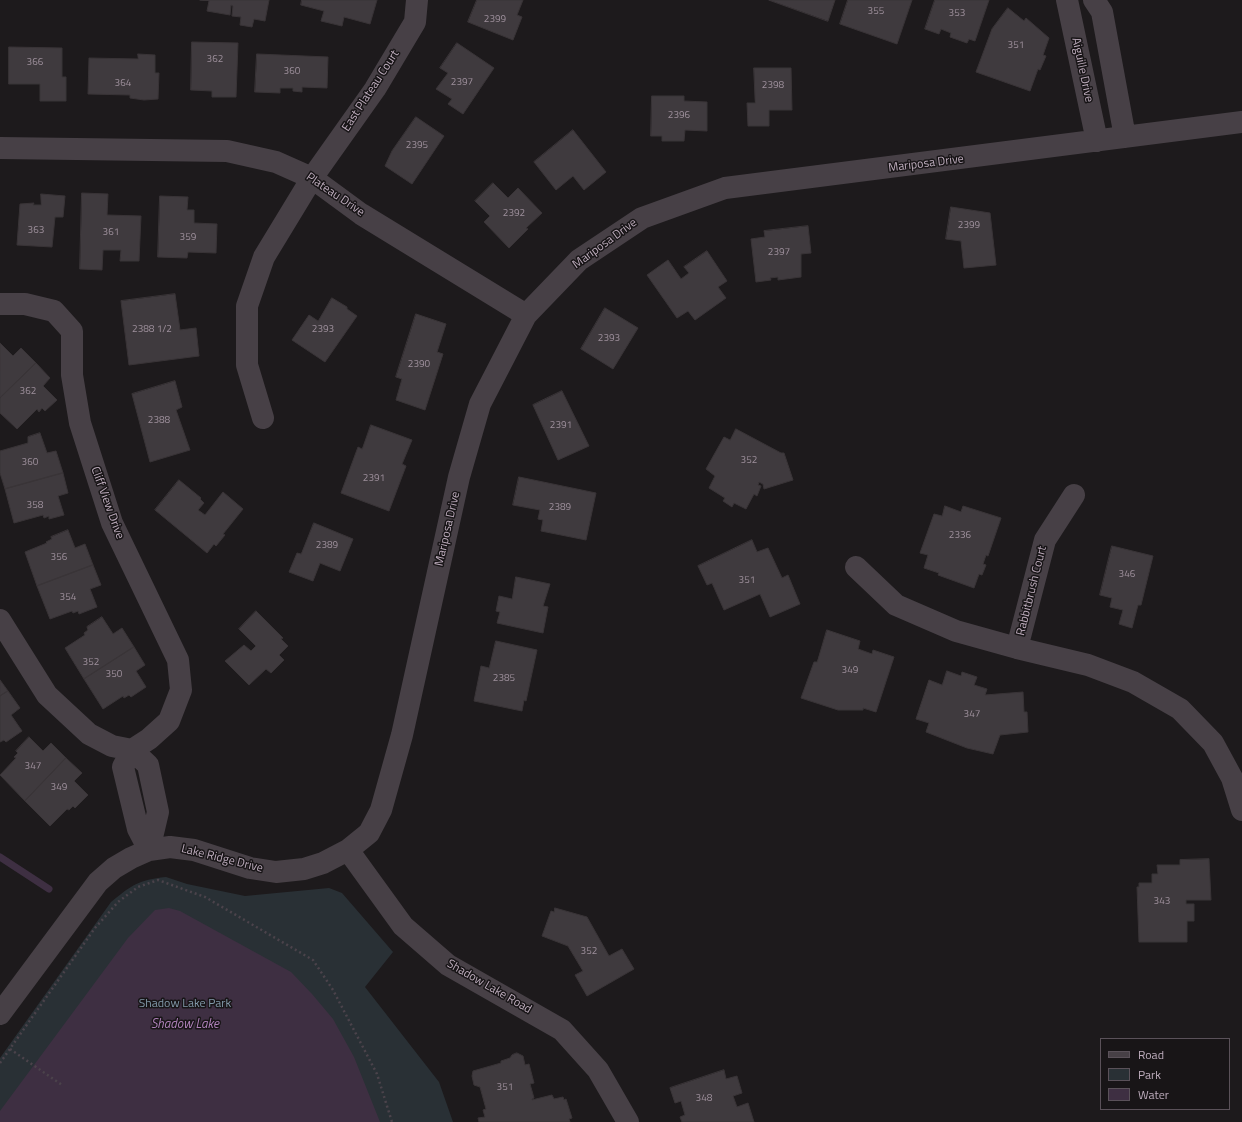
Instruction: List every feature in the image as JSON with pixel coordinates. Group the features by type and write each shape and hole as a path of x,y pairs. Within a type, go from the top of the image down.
{"street":[{"name":"East Plateau Court","path":"263,418 247,364 247,306 264,257 312,178 374,89 415,22 417,0"},
{"name":"Aiguille Drive","path":"1067,0 1097,141"},
{"path":"1094,0 1102,12 1125,137"},
{"name":"Mariposa Drive","path":"348,850 369,833 381,810 402,735 459,477 480,404 526,315 579,260 642,218 725,188 1242,122"},
{"name":"Plateau Drive","path":"0,148 227,151 276,162 312,178 361,214 526,315"},
{"name":"Cliff View Drive","path":"0,304 25,304 54,311 72,331 72,375 80,423 84,437 112,523 178,660 181,690 169,721 149,739 132,750"},
{"name":"Rabbitbrush Court","path":"1017,648 1045,540 1074,495"},
{"path":"856,567 896,605 956,631 1017,648 1088,665 1133,682 1180,709 1213,743 1232,778 1242,810"},
{"path":"0,620 47,695 89,734 112,746 132,750 124,767 138,829 149,850"},
{"name":"Lake Ridge Drive","path":"0,1014 98,882 114,868 131,858 149,850 170,847 194,850 250,868 276,872 304,870 323,863 348,850"},
{"name":"Shadow Lake Road","path":"348,850 403,926 448,965 562,1030 598,1070 628,1122"}],"path":[{"path":"0,1063 95,928 118,902 138,887 158,880 205,897 313,960 332,990 377,1074 392,1122"},
{"path":"10,1049 62,1085"}],"green space":[{"name":"Shadow Lake","path":"166,877 187,884 245,896 329,888 342,893 393,952 365,987 439,1082 453,1122 0,1122 0,1058 111,902 136,884"}],"water":[{"name":"Shadow Lake","path":"169,908 180,911 291,972 333,1019 354,1057 380,1122 0,1122 0,1111 128,938 155,910"}],"building":[{"path":"200,0 269,0 265,21 254,19 252,27 240,25 241,17 232,16 233,6 231,5 230,15 207,11 209,1"},
{"path":"302,0 377,0 370,24 344,17 342,26 321,21 324,11 301,5"},
{"path":"477,0 523,0 517,15 522,17 513,40 468,22"},
{"path":"769,0 835,0 828,21"},
{"path":"848,0 912,0 897,44 840,24"},
{"path":"935,0 989,0 975,41 969,39 967,43 950,37 951,33 941,29 939,34 925,29"},
{"path":"1008,8 1024,21 1026,18 1049,38 1043,55 1046,56 1040,70 1038,69 1030,91 976,72 992,29"},
{"path":"192,42 238,43 236,97 212,97 212,91 191,90"},
{"path":"457,43 494,68 463,114 448,104 452,99 436,89 448,73 440,68"},
{"path":"9,47 62,48 62,77 66,77 66,101 40,101 40,84 9,84"},
{"path":"138,54 155,55 155,73 159,73 158,99 144,100 130,98 130,95 88,94 89,58 138,59"},
{"path":"257,54 328,57 327,88 302,87 302,92 293,91 293,88 280,88 280,93 255,92"},
{"path":"754,68 791,68 792,110 769,110 769,126 748,126 747,103 755,103"},
{"path":"652,96 684,96 684,101 707,102 707,131 685,130 684,141 662,141 662,136 651,136"},
{"path":"416,117 444,136 412,184 385,166 392,151"},
{"path":"573,130 606,172 584,190 573,176 556,190 534,162"},
{"path":"493,183 508,198 518,188 542,213 526,228 528,229 509,248 484,222 490,216 475,201"},
{"path":"82,193 108,194 107,215 141,216 139,261 120,261 121,250 103,250 102,270 80,269"},
{"path":"41,194 65,196 63,217 55,217 52,247 17,245 20,204 34,203 33,205 41,205"},
{"path":"160,196 188,197 187,210 194,210 194,223 217,224 216,253 188,252 187,258 158,257"},
{"path":"951,207 990,213 996,265 964,268 961,241 946,239"},
{"path":"808,226 811,253 801,254 801,277 778,280 778,277 770,278 771,280 756,282 751,239 765,237 764,231"},
{"path":"707,251 727,281 718,287 726,298 695,320 688,311 677,318 647,275 668,260 681,279 689,273 684,267"},
{"path":"175,294 180,330 196,328 199,356 129,365 121,301"},
{"path":"332,298 347,307 347,309 357,316 325,362 292,340 309,315 318,321"},
{"path":"605,308 638,328 613,369 581,349"},
{"path":"416,314 446,324 437,352 443,354 425,410 396,400 402,379 396,377"},
{"path":"0,343 13,356 21,348 36,363 0,398"},
{"path":"36,363 50,378 43,386 57,400 45,411 42,408 39,412 37,409 17,429 0,413 0,398"},
{"path":"175,381 182,407 176,410 190,450 150,462 132,394"},
{"path":"562,391 589,446 558,460 533,405"},
{"path":"371,425 412,440 402,464 406,466 389,511 341,493 358,447 362,449"},
{"path":"736,429 781,453 784,453 793,480 764,489 763,484 759,482 758,485 761,486 757,496 754,494 746,509 734,503 732,507 723,501 725,498 709,488 715,476 706,469 724,437 730,440"},
{"path":"40,433 47,453 56,451 63,473 5,489 0,473 0,451 28,443 28,437"},
{"path":"63,473 68,493 58,496 64,515 49,519 49,516 44,518 43,515 14,523 5,489"},
{"path":"519,477 596,493 586,540 541,531 543,520 538,519 540,510 513,505"},
{"path":"179,480 201,498 200,499 204,503 198,510 205,515 223,492 243,509 223,534 225,535 216,546 214,544 207,553 155,510"},
{"path":"945,506 961,512 963,506 1001,518 988,556 986,555 983,564 986,565 982,575 979,574 974,588 938,575 939,573 924,568 928,555 920,553 934,514 942,516"},
{"path":"314,523 353,539 340,571 320,563 313,581 289,572 297,553 301,554"},
{"path":"68,530 75,548 85,544 93,565 37,586 25,552 47,543 46,542 52,539 51,537"},
{"path":"752,540 757,552 768,548 782,578 788,575 800,604 770,617 760,594 724,610 712,583 707,585 698,566"},
{"path":"1112,546 1153,556 1141,605 1138,605 1132,628 1119,624 1123,610 1110,607 1112,598 1100,595"},
{"path":"93,565 101,585 90,589 97,607 79,614 78,611 73,613 72,611 50,619 37,586"},
{"path":"516,577 550,584 543,606 548,607 543,633 497,623 500,612 496,611 499,596 512,599"},
{"path":"256,611 283,638 281,639 288,646 279,655 284,660 271,673 266,669 249,685 225,661 244,645 251,651 256,646 239,629"},
{"path":"102,617 113,634 122,628 134,647 84,679 65,648 85,635 84,633 88,630 87,627"},
{"path":"827,630 860,641 858,649 872,654 873,650 894,657 876,712 863,708 863,710 838,710 801,698 814,662 817,662"},
{"path":"496,641 537,650 526,701 524,700 522,711 474,701 481,666 489,668"},
{"path":"134,647 145,665 136,671 146,687 131,697 129,695 124,698 123,696 103,709 84,679"},
{"path":"947,671 961,676 962,672 977,677 974,685 987,689 985,695 1023,692 1024,712 1027,712 1028,732 1000,735 993,754 967,748 926,732 929,723 916,719 929,680 942,685"},
{"path":"0,680 8,691 0,696"},
{"path":"8,691 20,708 11,715 22,731 6,742 4,740 0,742 0,696"},
{"path":"29,737 43,751 51,743 66,758 25,801 0,775 16,758 14,757 18,753 16,751"},
{"path":"66,758 82,773 74,781 88,795 75,808 73,806 69,810 67,809 50,826 25,801"},
{"path":"1209,859 1211,900 1186,900 1186,904 1194,904 1194,921 1187,921 1187,942 1139,942 1137,887 1139,887 1139,883 1152,883 1152,874 1158,874 1157,865 1180,865 1180,860"},
{"path":"555,908 587,917 609,956 622,949 634,969 587,996 575,975 583,971 568,946 542,936 551,911 554,912"},
{"path":"517,1053 523,1056 525,1065 529,1064 534,1083 530,1084 534,1098 532,1100 552,1095 554,1099 563,1097 564,1100 566,1099 572,1118 569,1119 570,1122 479,1122 478,1118 485,1117 483,1110 486,1109 480,1087 474,1085 472,1076 473,1071 501,1063 501,1061 510,1058 512,1055"},
{"path":"724,1070 726,1079 737,1076 742,1093 733,1096 737,1107 748,1103 754,1122 682,1122 680,1117 685,1115 681,1101 675,1103 670,1088"}],"waterway":[{"path":"0,857 49,889"}],"park label":[{"name":"Shadow Lake Park","path":"185,1004"}]}
